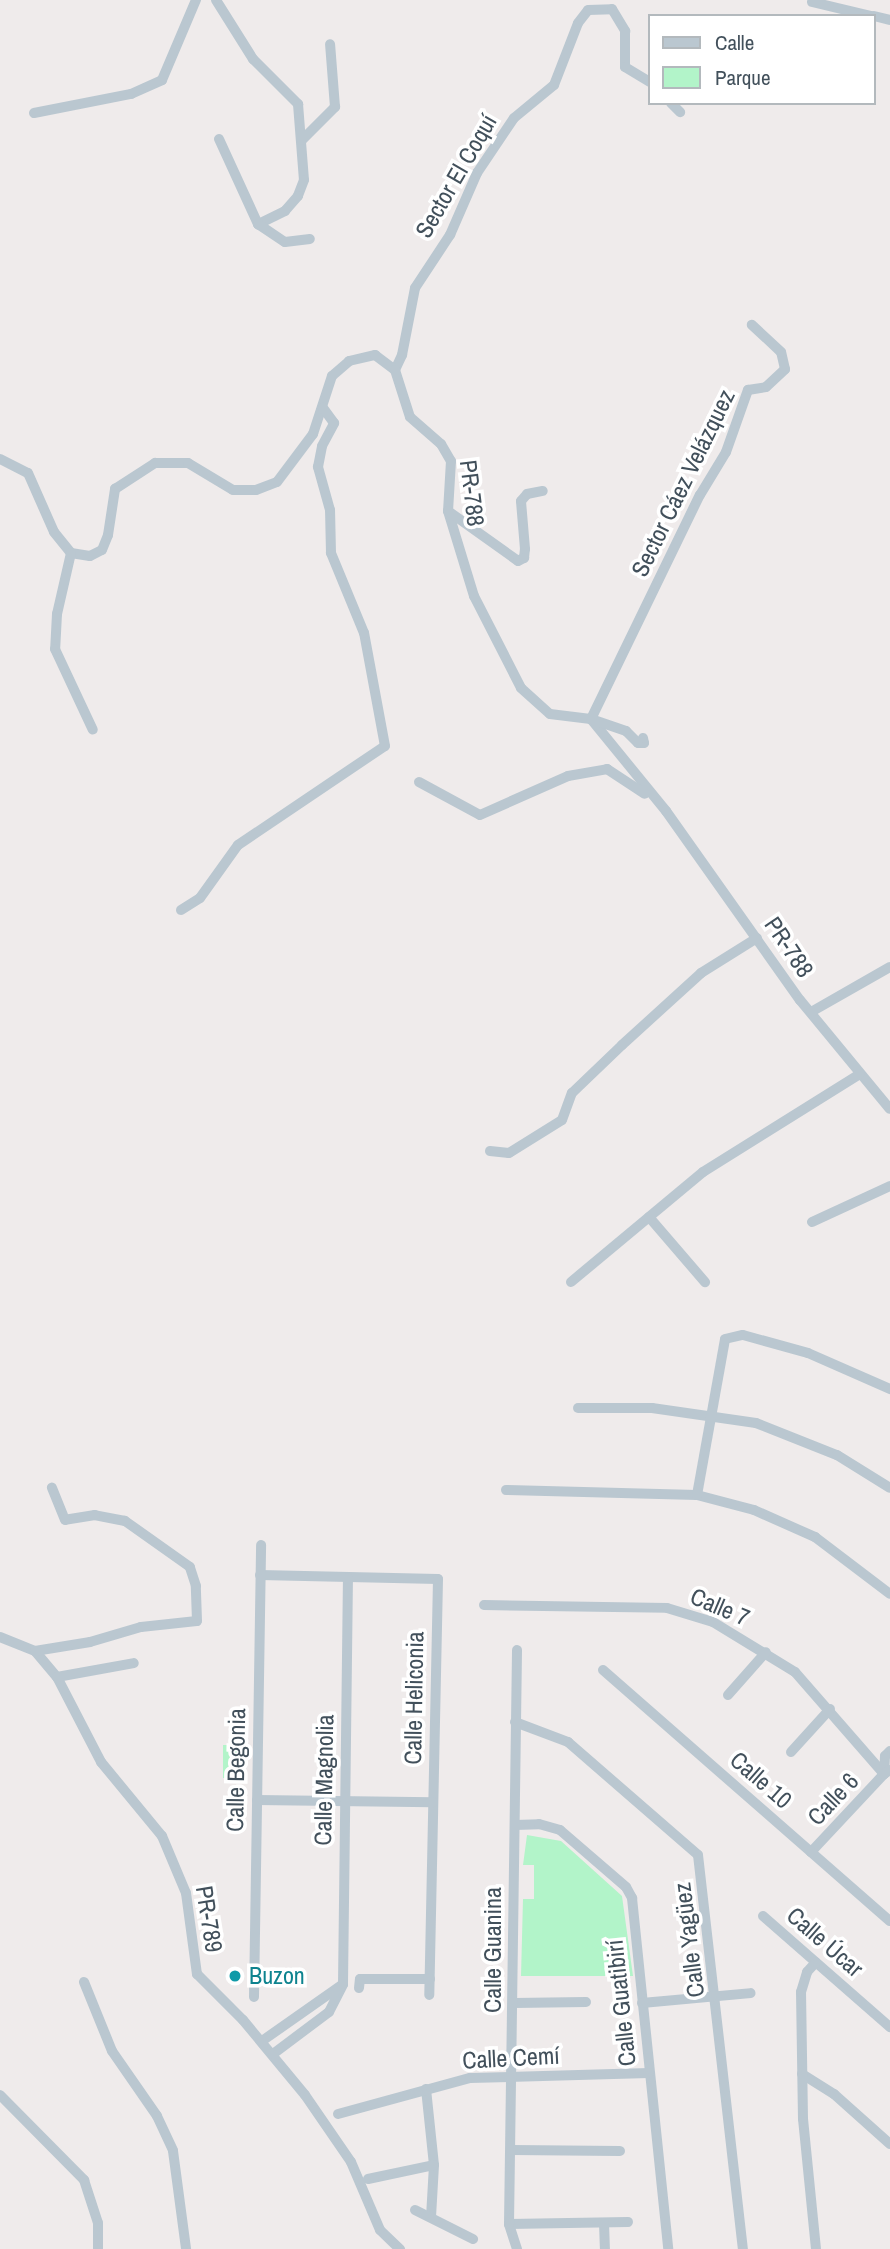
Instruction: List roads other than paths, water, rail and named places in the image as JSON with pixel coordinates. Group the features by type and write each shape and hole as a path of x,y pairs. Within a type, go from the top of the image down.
{"street":[{"path":"34,113 131,94 162,80 196,0"},
{"path":"216,0 253,59 298,104 304,180 298,196 285,211 258,224"},
{"path":"811,2 864,14"},
{"name":"Sector El Coquí","path":"395,370 402,355 415,288 450,234 477,173 514,118 554,85 578,23 589,10 612,9 625,31 625,67 648,81"},
{"path":"302,140 335,107 330,44"},
{"path":"219,139 258,224 285,242 310,239"},
{"name":"Sector Cáez Velázquez","path":"591,719 700,495 726,452 748,390 766,387 785,369 781,352 752,325"},
{"path":"0,459 28,473 54,532 71,553 90,556 102,550 115,489 155,463 188,463 233,490 256,490 277,482 313,434 332,376 349,361 376,355 395,370"},
{"name":"PR-788","path":"395,370 410,417 441,444 452,461 448,511 474,596 521,688 550,714 591,719 666,811 811,1012 890,1109"},
{"path":"181,909 200,898 238,845 385,746 365,633 331,553 330,510 318,467 322,446 334,423 323,408"},
{"path":"448,511 518,561 524,558 525,549 521,502 527,495 543,491"},
{"path":"71,553 57,614 55,649 93,730"},
{"path":"591,719 626,731 642,744 643,738"},
{"path":"419,782 480,815 568,776 607,769 632,782 666,811"},
{"path":"490,1152 509,1153 562,1120 572,1093 622,1045 701,973 757,938"},
{"path":"811,1012 890,967"},
{"path":"571,1282 703,1172 860,1074"},
{"path":"811,1222 890,1186"},
{"path":"649,1217 705,1282"},
{"path":"697,1495 725,1339 734,1334 808,1353 890,1389"},
{"path":"578,1408 711,1415 801,1438 890,1488"},
{"path":"35,1651 90,1642 141,1627 197,1621 196,1586 190,1567 125,1521 95,1515 65,1520 52,1488"},
{"path":"506,1490 697,1495 754,1510 815,1537 890,1594"},
{"name":"Calle Begonia","path":"254,1997 261,1545"},
{"name":"Calle Heliconia","path":"260,1575 438,1579 429,1995"},
{"name":"Calle Magnolia","path":"273,2054 329,2012 343,1984 348,1577"},
{"name":"Calle 7","path":"484,1605 667,1608 713,1622 795,1672 887,1772"},
{"name":"PR-789","path":"0,1637 35,1651 57,1677 101,1762 167,1845 186,1893 197,1974 273,2054 351,2162 380,2230 400,2249"},
{"name":"Calle Guanina","path":"517,1650 509,2224 517,2249"},
{"path":"728,1695 766,1652"},
{"path":"57,1677 134,1662"},
{"name":"Calle 10","path":"603,1670 890,1922"},
{"path":"790,1752 830,1709"},
{"name":"Calle Yagüez","path":"515,1721 568,1742 698,1855 717,1996 743,2249"},
{"name":"Calle 6","path":"811,1853 887,1772 884,1756 890,1751"},
{"path":"257,1800 433,1802"},
{"name":"Calle Guatibirí","path":"515,1825 539,1824 561,1830 626,1887 632,1898 668,2249"},
{"name":"Calle Úcar","path":"764,1916 890,2026"},
{"path":"816,1962 807,1972 801,1992 802,2074 816,2249"},
{"path":"359,1989 360,1979 430,1979"},
{"path":"84,1982 112,2051 157,2116 173,2151 186,2249"},
{"path":"262,2041 343,1984"},
{"path":"642,2003 751,1993"},
{"path":"514,2003 586,2002"},
{"name":"Calle Cemí","path":"338,2114 470,2078 649,2073"},
{"path":"802,2074 834,2094 890,2144"},
{"path":"426,2090 434,2165 431,2217"},
{"path":"0,2095 84,2180 98,2223 98,2249"},
{"path":"512,2150 620,2151"},
{"path":"369,2179 434,2165"},
{"path":"415,2210 473,2239"},
{"path":"509,2224 628,2222"},
{"path":"604,2223 605,2249"}],"place":[{"name":"Buzon","path":"235,1976"}]}
